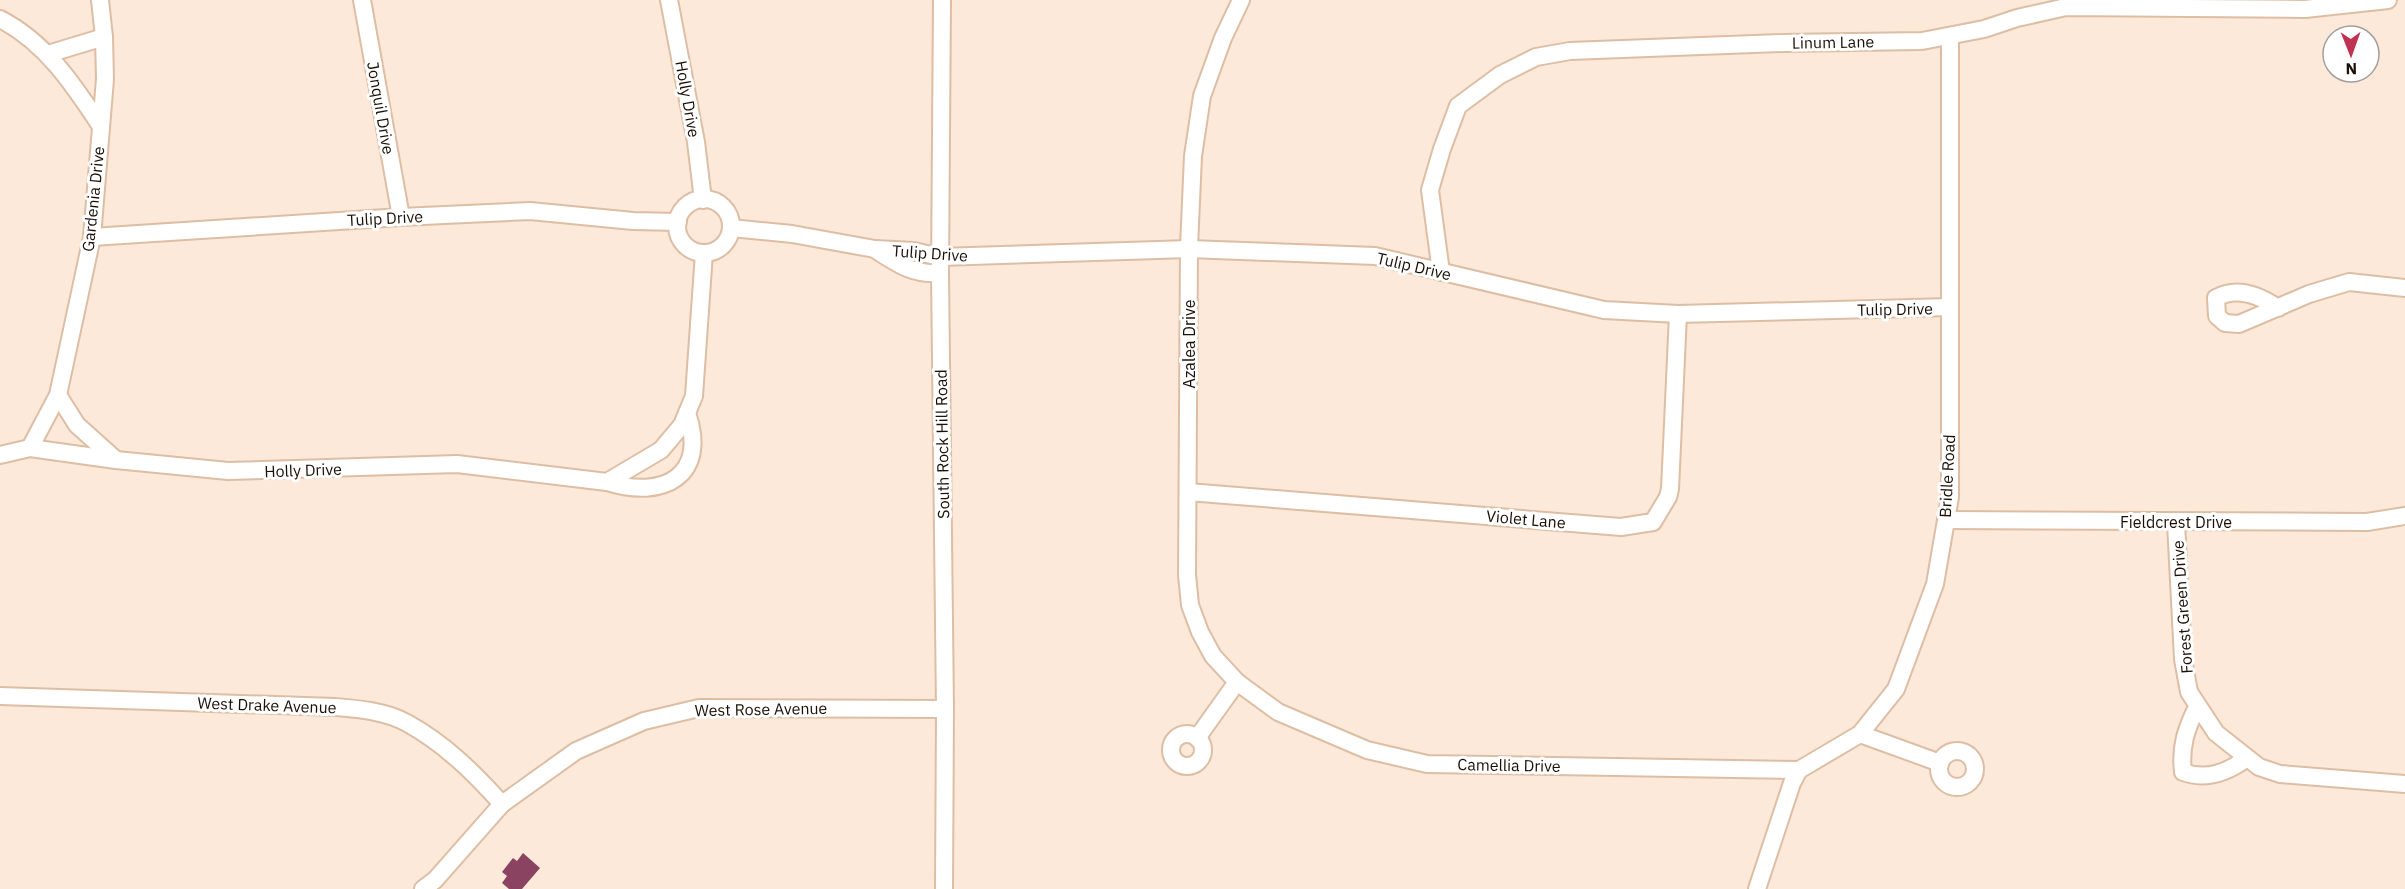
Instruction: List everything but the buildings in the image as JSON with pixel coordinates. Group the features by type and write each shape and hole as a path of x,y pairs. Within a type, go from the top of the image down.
{"street":[{"name":"Gardenia Drive","path":"30,448 58,395 92,237 99,125 105,79 100,0"},
{"name":"Jonquil Drive","path":"362,0 401,217"},
{"name":"Holly Drive","path":"669,0 696,142 703,200"},
{"name":"South Rock Hill Road","path":"942,0 940,265 945,709 944,889"},
{"name":"Azalea Drive","path":"1237,682 1213,656 1190,605 1187,575 1189,249 1193,156 1202,96 1223,38 1241,0"},
{"name":"Linum Lane","path":"1441,272 1430,190 1458,106 1500,75 1536,57 1570,51 1783,43 1922,41 1950,37 2066,7 2305,9 2388,0"},
{"path":"0,19 48,54 77,90 99,125"},
{"path":"48,54 104,37"},
{"name":"Bridle Road","path":"1799,770 1860,734 1896,689 1935,584 1950,497 1950,37"},
{"path":"703,200 712,200 726,210 731,228 726,243 720,249 704,253 687,247 678,231 678,222 686,207 703,200"},
{"name":"Tulip Drive","path":"92,237 530,211 633,221 678,222"},
{"name":"Tulip Drive","path":"731,228 792,234 875,249 914,251 940,265 1189,249 1375,256 1604,310 1678,314 1950,307"},
{"name":"Holly Drive","path":"607,482 661,450 682,425 694,396 704,253"},
{"path":"2278,308 2309,294 2349,282 2405,288"},
{"name":"Violet Lane","path":"1188,492 1621,526 1653,522 1668,497 1670,489 1678,314"},
{"path":"58,395 77,425 116,460"},
{"name":"Holly Drive","path":"0,455 30,448 116,460 248,472 457,464 648,488 660,486 683,473 692,459 693,428 687,413"},
{"name":"Fieldcrest Drive","path":"1946,520 2176,523 2367,522 2405,516"},
{"name":"Forest Green Drive","path":"2176,523 2182,659 2188,692 2216,734 2259,767 2280,774 2405,784"},
{"path":"1197,738 1237,682"},
{"name":"Camellia Drive","path":"1237,682 1278,711 1367,750 1427,764 1799,770"},
{"name":"West Drake Avenue","path":"0,696 323,706 369,710 406,722 463,761 502,804"},
{"path":"2198,707 2185,731 2181,755 2183,772 2195,777 2214,775 2232,769 2247,758"},
{"name":"West Rose Avenue","path":"423,889 435,880 502,804 576,751 644,721 699,708 945,709"},
{"path":"1860,734 1940,763"},
{"path":"1757,889 1792,783 1799,770"}]}
